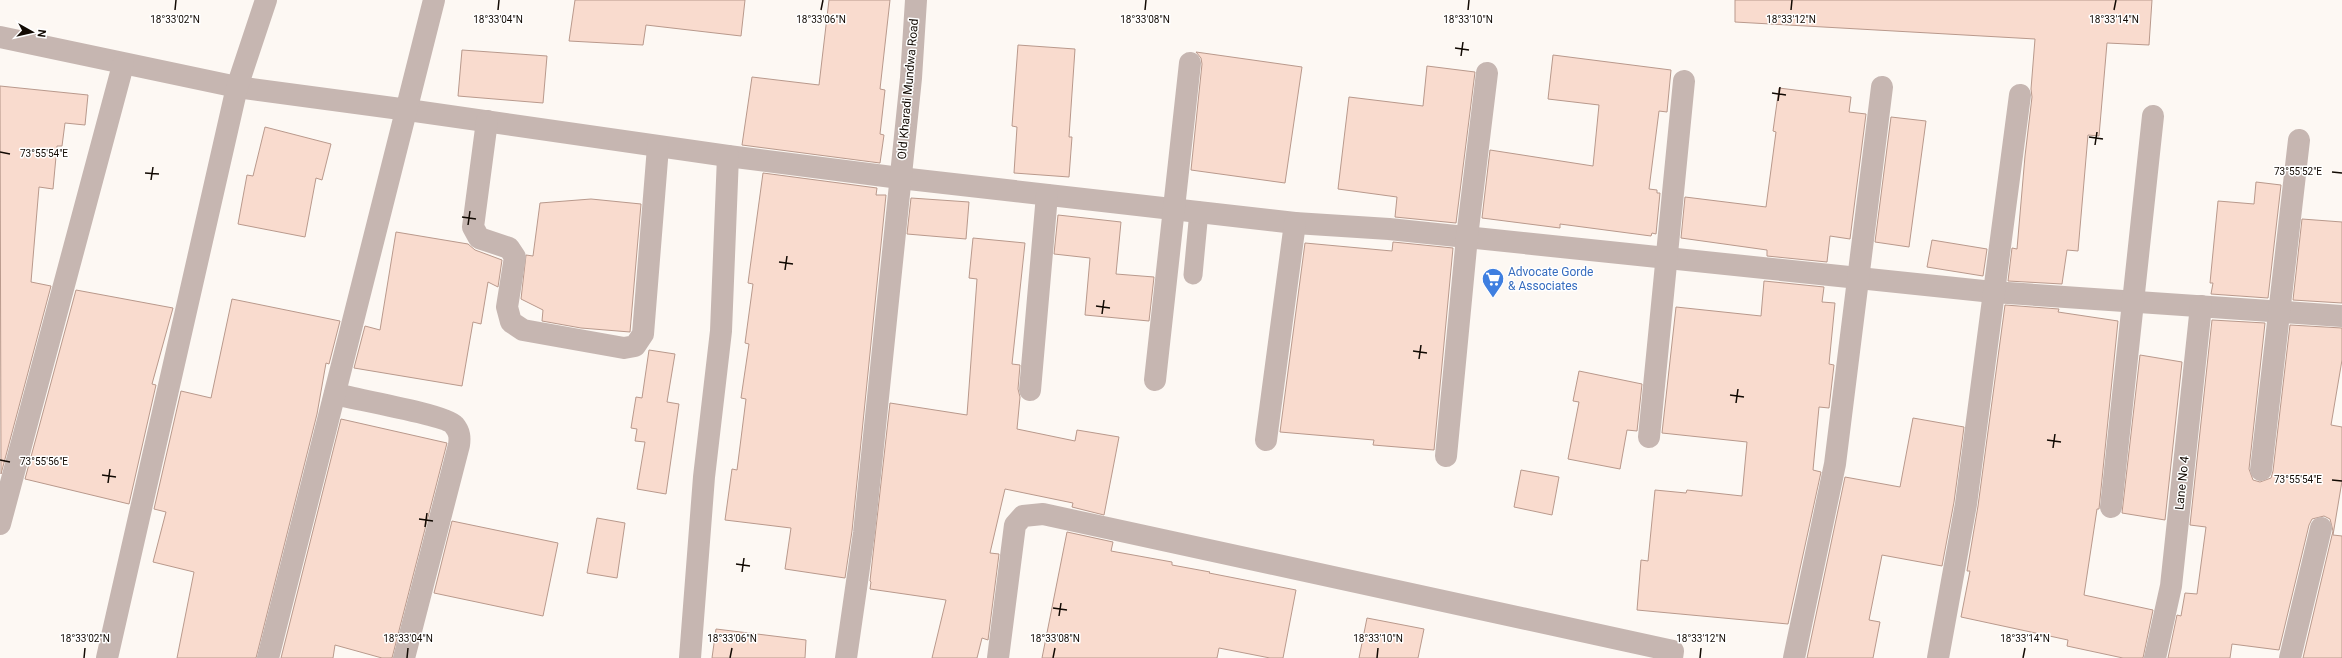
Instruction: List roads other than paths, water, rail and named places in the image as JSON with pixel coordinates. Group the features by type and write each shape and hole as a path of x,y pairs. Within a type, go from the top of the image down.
{"street":[{"path":"107,658 237,87 266,0"},
{"path":"268,658 408,110 434,0"},
{"name":"Old Kharadi Mundwa Road","path":"846,658 864,533 911,78 916,0"},
{"path":"0,37 123,65 237,87 487,121 658,147 900,178 1295,223 1389,229 1993,292 2342,316"},
{"path":"1155,380 1190,63"},
{"path":"0,524 123,65"},
{"path":"1446,456 1467,237 1487,73"},
{"path":"1649,437 1684,81"},
{"path":"1794,658 1835,464 1857,277 1882,87"},
{"path":"1938,658 1966,504 2020,95"},
{"path":"2111,507 2153,116"},
{"path":"487,121 473,227 479,238 509,248 515,257 507,307 511,322 524,330 624,348 635,346 643,334 658,147"},
{"path":"2261,470 2299,140"},
{"path":"690,658 704,477 721,331 728,156"},
{"path":"1030,390 1047,195"},
{"path":"1266,440 1295,223"},
{"name":"Lane No 4","path":"2155,658 2171,586 2201,306"},
{"path":"335,394 437,418 454,424 460,434 459,445 404,658"},
{"path":"998,658 1015,525 1023,516 1043,514 1673,650 1672,658"},
{"path":"2290,658 2321,528"}],"lane":[{"path":"1193,275 1199,212"}],"place":[{"name":"Advocate Gorde & Associates","path":"1493,298"}]}
